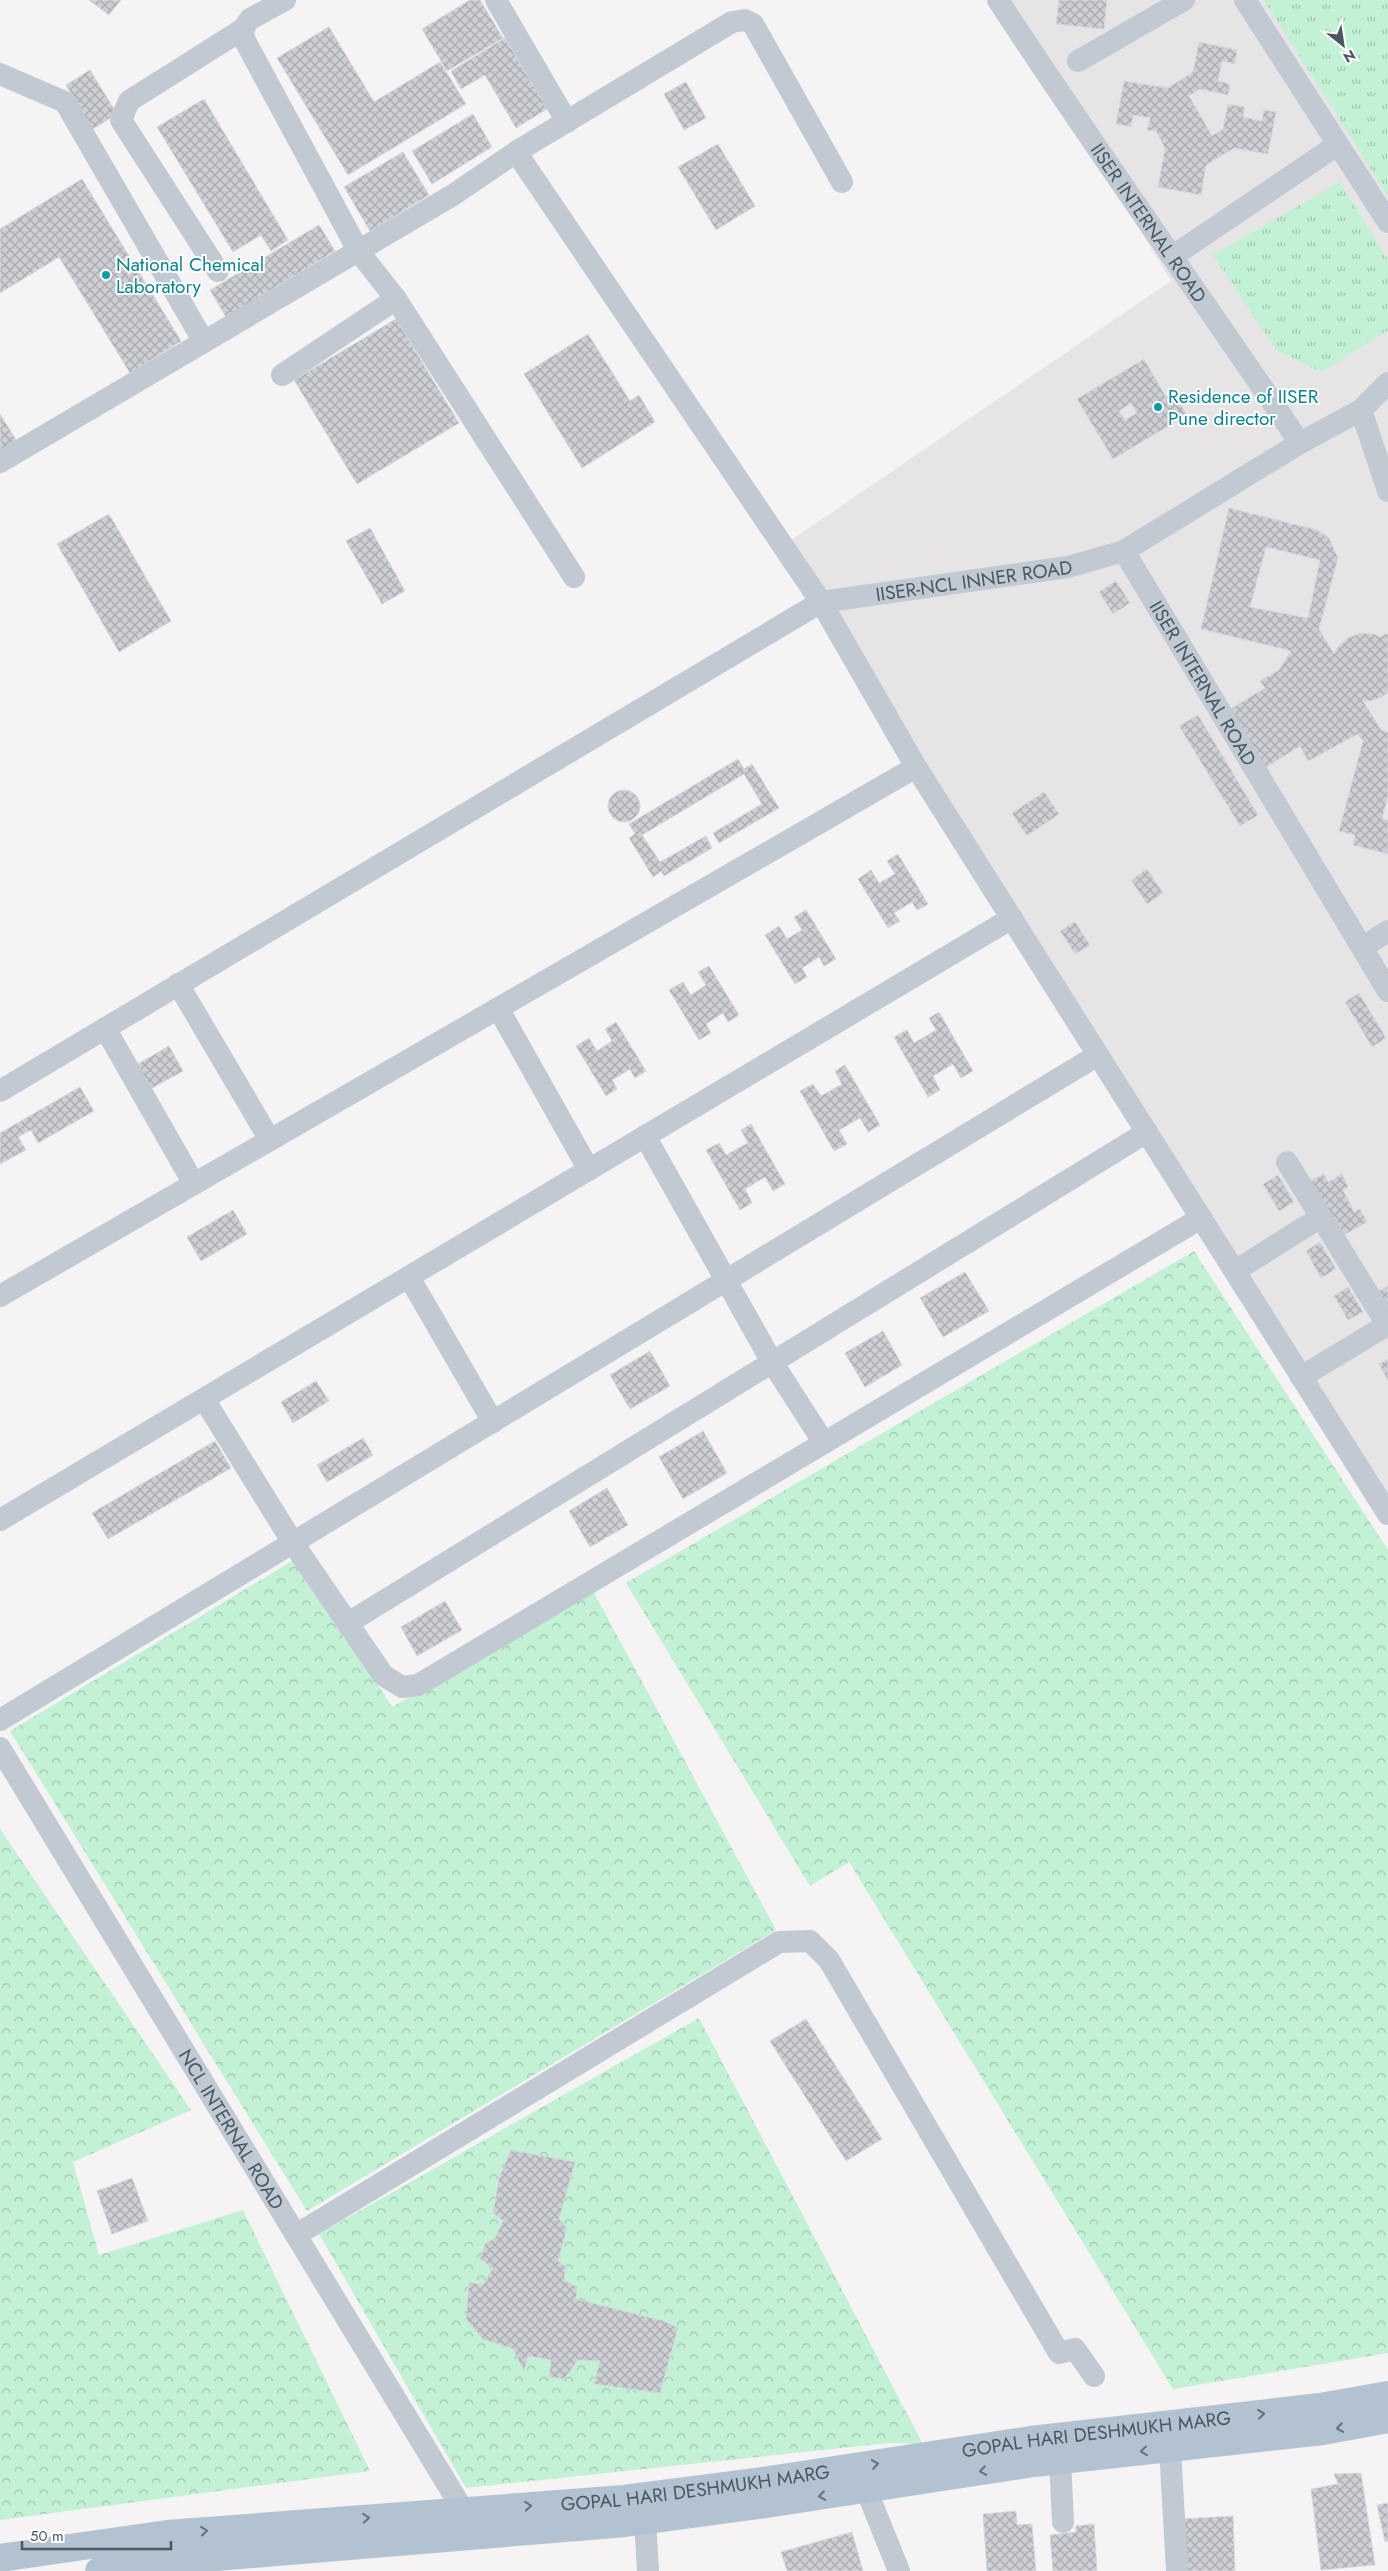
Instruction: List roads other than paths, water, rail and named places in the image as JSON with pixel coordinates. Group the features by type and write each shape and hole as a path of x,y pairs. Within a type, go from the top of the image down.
{"main road":[{"name":"GOPAL HARI DESHMUKH MARG","path":"0,2558 167,2534 624,2499 756,2482 1030,2440 1320,2407 1388,2395"},
{"name":"GOPAL HARI DESHMUKH MARG","path":"113,2570 169,2561 645,2520 1060,2460 1323,2431 1388,2420"},
{"path":"113,2570 120,2541"}],"street":[{"path":"218,271 121,120 129,101 243,29 250,19 285,0"},
{"path":"496,0 567,122"},
{"name":"IISER INTERNAL ROAD","path":"998,0 1060,95 1173,256 1300,444"},
{"path":"1078,61 1184,0"},
{"path":"1246,0 1388,222"},
{"path":"0,462 359,252 453,195 516,152 732,22 745,20 752,24 842,182"},
{"path":"243,29 244,39 359,252 396,299 574,577"},
{"path":"0,74 65,102 204,342"},
{"path":"1173,256 1337,145"},
{"path":"516,152 821,602 916,767 1201,1218 1302,1377 1379,1482 1388,1514"},
{"path":"282,375 396,299"},
{"path":"1124,551 1300,444 1361,410 1388,383"},
{"path":"1361,410 1388,491"},
{"name":"IISER INTERNAL ROAD","path":"1124,551 1388,991"},
{"name":"IISER-NCL INNER ROAD","path":"821,602 1068,567 1124,551"},
{"path":"0,1091 821,602"},
{"path":"0,1296 916,767"},
{"path":"0,1520 1012,918"},
{"path":"1363,947 1388,931"},
{"path":"178,984 270,1140"},
{"path":"498,1008 589,1170"},
{"path":"105,1028 194,1184"},
{"path":"0,1720 1098,1055"},
{"path":"348,1623 1147,1132"},
{"path":"645,1136 772,1362 824,1443"},
{"path":"1287,1162 1388,1325 1302,1377"},
{"path":"1235,1271 1321,1217"},
{"path":"204,1398 294,1543 383,1675 402,1687 418,1685 1201,1218"},
{"path":"409,1277 493,1422"},
{"name":"NCL INTERNAL ROAD","path":"0,1748 463,2510"},
{"path":"296,2235 779,1942 810,1941 829,1960 1060,2353 1075,2349 1094,2376"},
{"path":"1170,2448 1177,2571"},
{"path":"1060,2460 1063,2522"},
{"path":"866,2489 899,2571"},
{"path":"645,2520 648,2571"}],"place":[{"name":"National Chemical Laboratory","path":"106,275"},
{"name":"Residence of IISER Pune director","path":"1158,407"}]}
